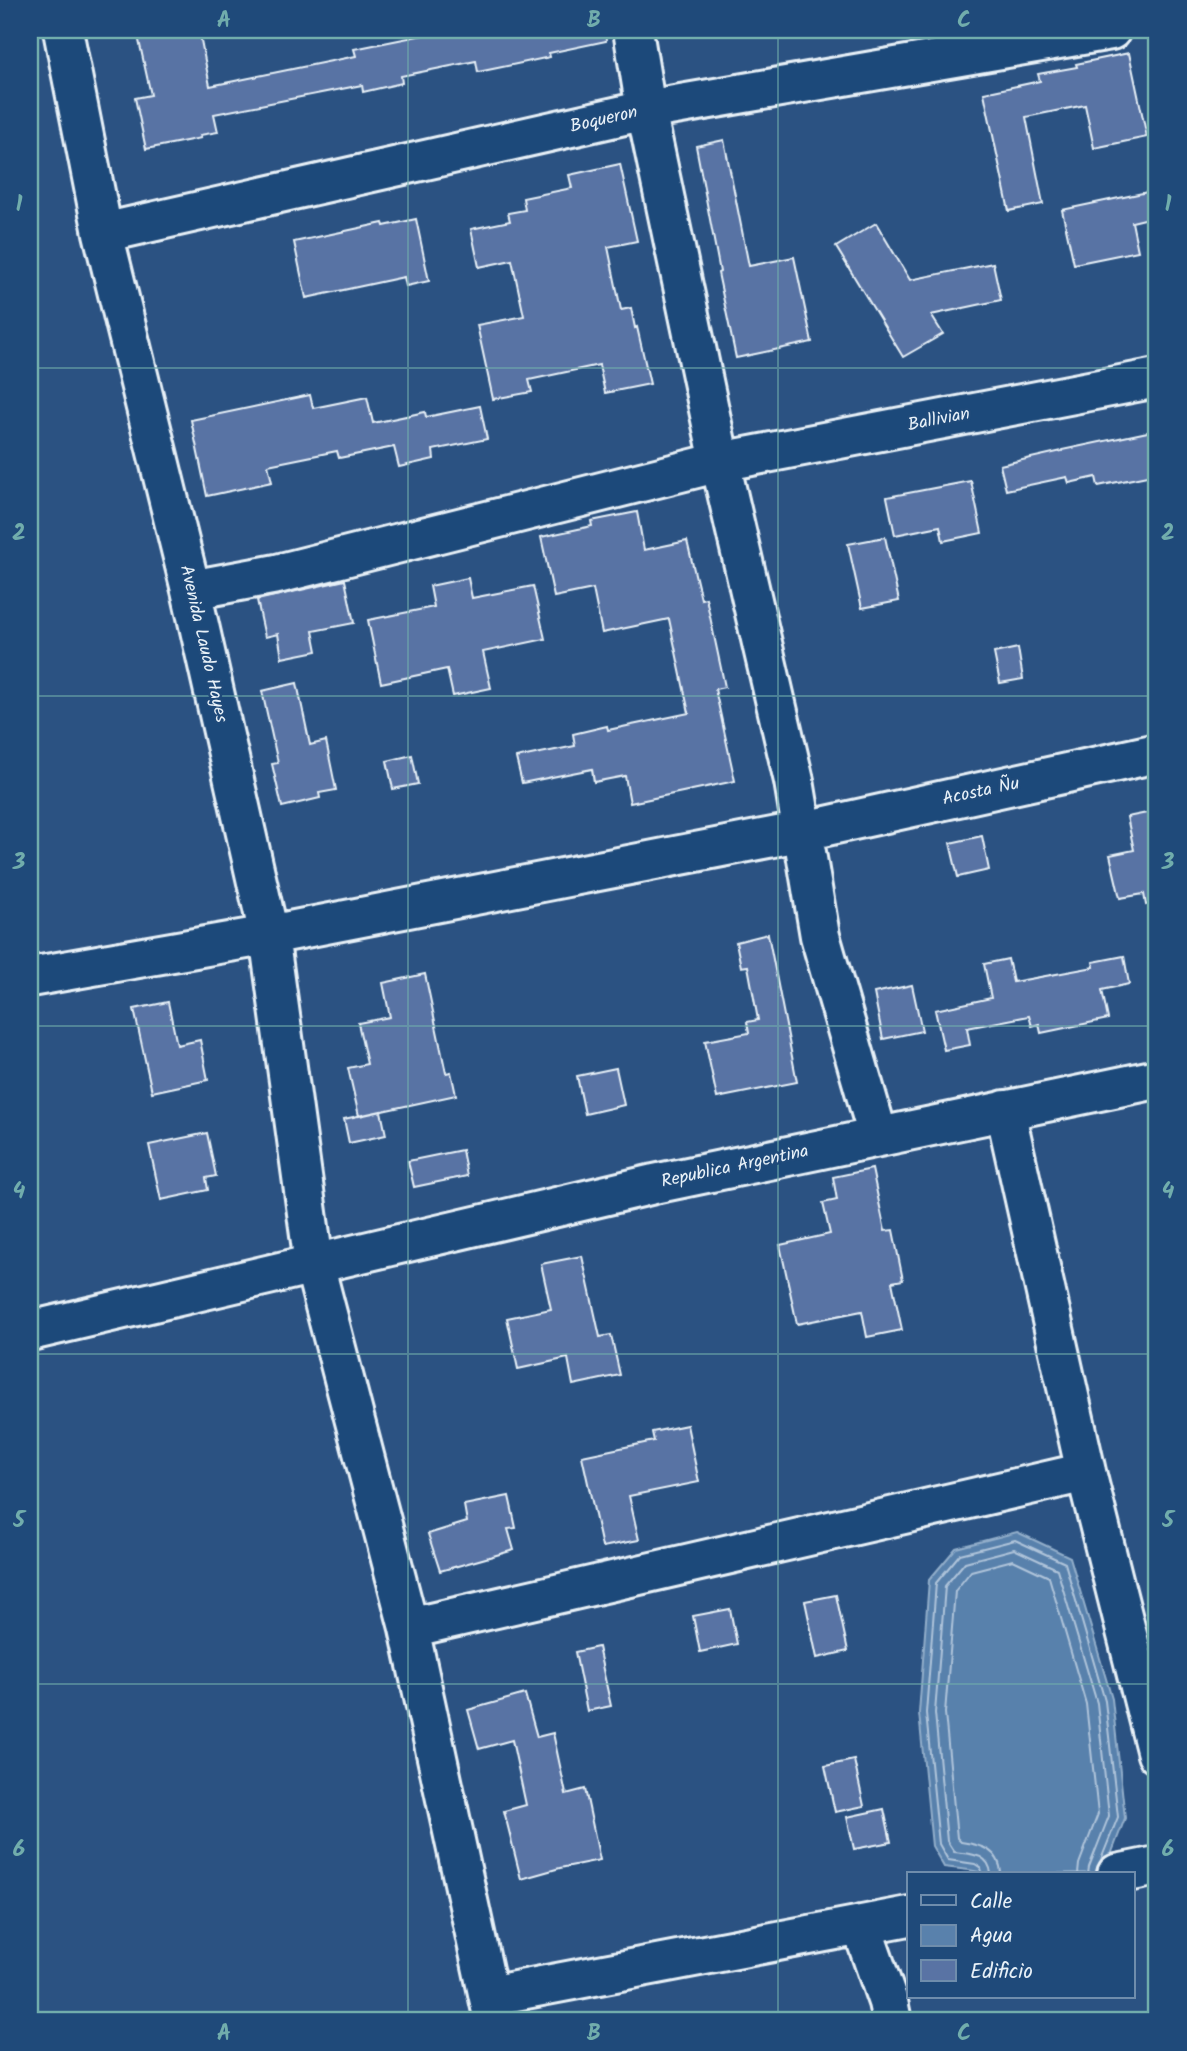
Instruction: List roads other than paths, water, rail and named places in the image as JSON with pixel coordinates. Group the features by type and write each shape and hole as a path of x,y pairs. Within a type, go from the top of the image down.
{"street":[{"name":"Avenida Laudo Hayes","path":"63,30 103,233 191,590 269,935 314,1264 409,1628 491,2009"},
{"path":"633,30 646,110 720,462 794,781 821,936 878,1136"},
{"name":"Boqueron","path":"103,233 646,110 1111,30"},
{"name":"Ballivian","path":"191,590 277,574 720,462 1157,378"},
{"name":"Acosta Ñu","path":"30,977 269,935 804,831 1157,753"},
{"name":"Republica Argentina","path":"30,1332 654,1184 1157,1079"},
{"path":"1005,1110 1086,1472 1157,1754"},
{"path":"409,1628 1086,1472"},
{"path":"1126,1872 1157,1866"},
{"path":"491,2009 907,1916"},
{"path":"861,1925 892,2021"}],"water":[{"path":"1017,1532 1070,1557 1112,1699 1125,1818 1104,1872 979,1872 944,1867 932,1846 919,1713 929,1580 956,1548"}]}
